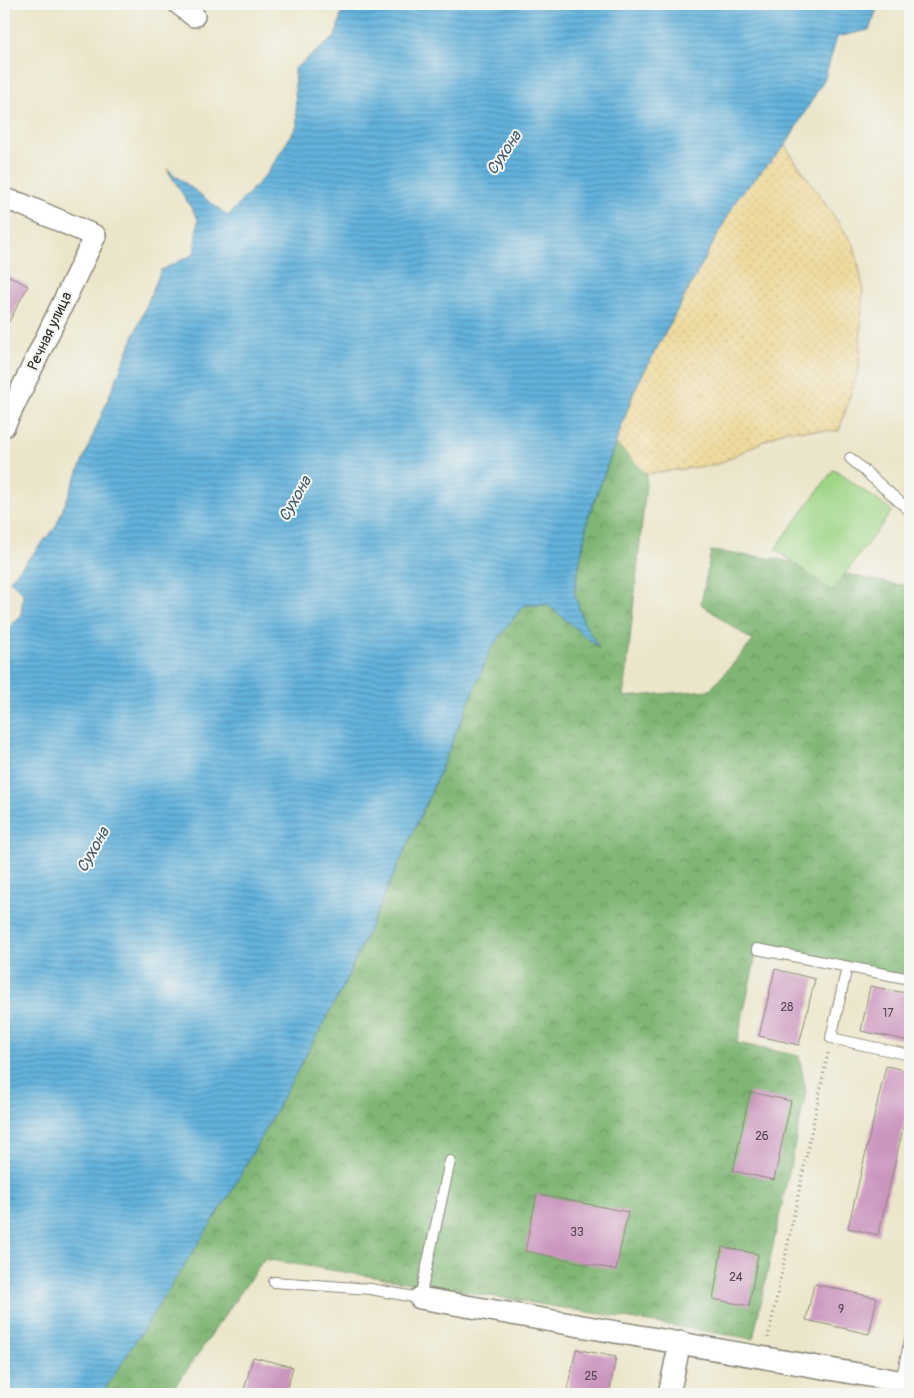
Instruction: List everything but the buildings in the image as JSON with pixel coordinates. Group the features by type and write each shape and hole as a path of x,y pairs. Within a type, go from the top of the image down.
{"street":[{"name":"Речная улица","path":"4,199 21,204 95,236 4,426"},
{"path":"420,1298 906,1382"},
{"path":"670,1394 680,1342"}],"lane":[{"path":"850,458 910,511"},
{"path":"758,949 910,979"},
{"path":"847,967 831,1038 910,1054"},
{"path":"274,1282 370,1289 420,1298 450,1161"},
{"path":"906,1382 910,1339"}],"path":[{"path":"764,1357 831,1038"}],"green space":[{"path":"616,443 647,474 624,697 710,690 753,641 701,604 711,551 776,559 897,585 910,583 910,979 757,950 737,1043 799,1056 806,1092 753,1339 264,1259 170,1394 102,1394 341,991 430,795 492,647 524,605 548,605 598,647 583,621 574,593 588,518"},
{"path":"834,469 892,511 832,591 775,549"}],"sand":[{"path":"785,146 854,245 863,287 859,367 839,431 786,430 718,464 647,474 616,443 635,389 738,197"}],"water":[{"name":"Сухона","path":"344,4 879,4 869,30 837,37 825,78 785,146 738,197 635,389 588,518 574,592 583,621 599,648 548,605 524,605 492,647 430,795 341,991 230,1194 102,1394 4,1394 4,633 21,615 23,593 10,580 55,528 161,270 194,254 198,219 167,169 228,216 268,172 297,126 294,69 335,37"}]}
